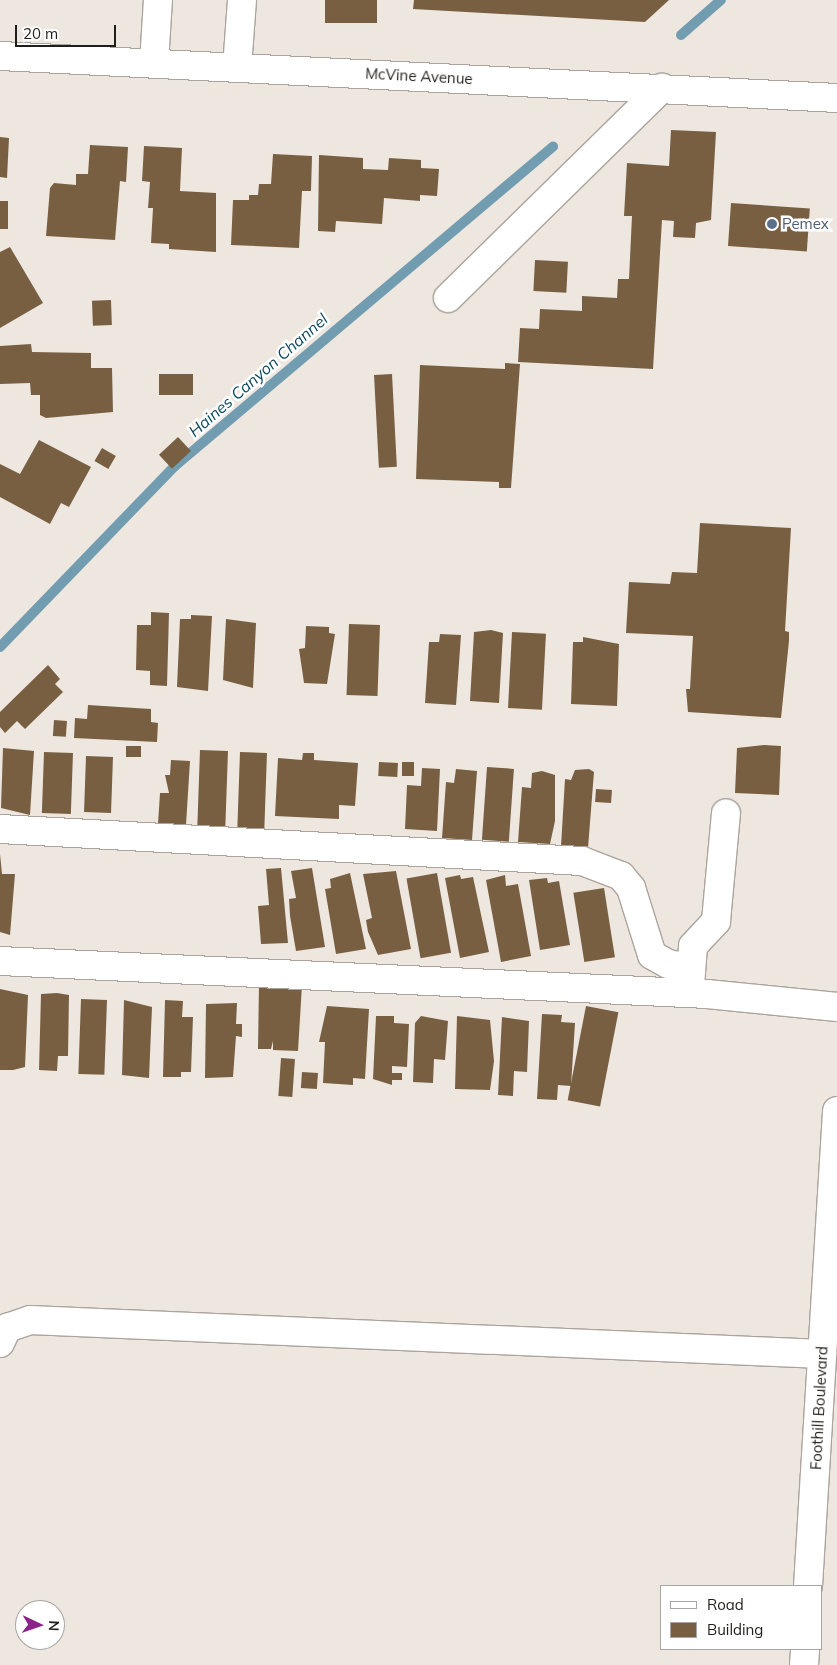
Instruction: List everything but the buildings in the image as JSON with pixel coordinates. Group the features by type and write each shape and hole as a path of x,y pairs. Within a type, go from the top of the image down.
{"street":[{"path":"154,63 158,0"},
{"path":"237,68 242,0"},
{"name":"McVine Avenue","path":"0,56 837,98"},
{"path":"448,298 662,88"},
{"path":"690,981 693,946 716,921 726,813"},
{"path":"0,830 582,861 621,876 631,888 652,955 668,964 690,981"},
{"path":"0,961 690,981 837,1007"},
{"name":"Foothill Boulevard","path":"808,1585 822,1354 831,1326 837,1111"},
{"path":"0,1343 7,1328 30,1320 822,1354"},
{"path":"804,1650 804,1665"}],"waterway":[{"name":"Haines Canyon Channel","path":"681,35 721,0"},
{"name":"Haines Canyon Channel","path":"0,647 175,466 553,146"}],"place":[{"name":"Pemex","path":"772,224"}]}
